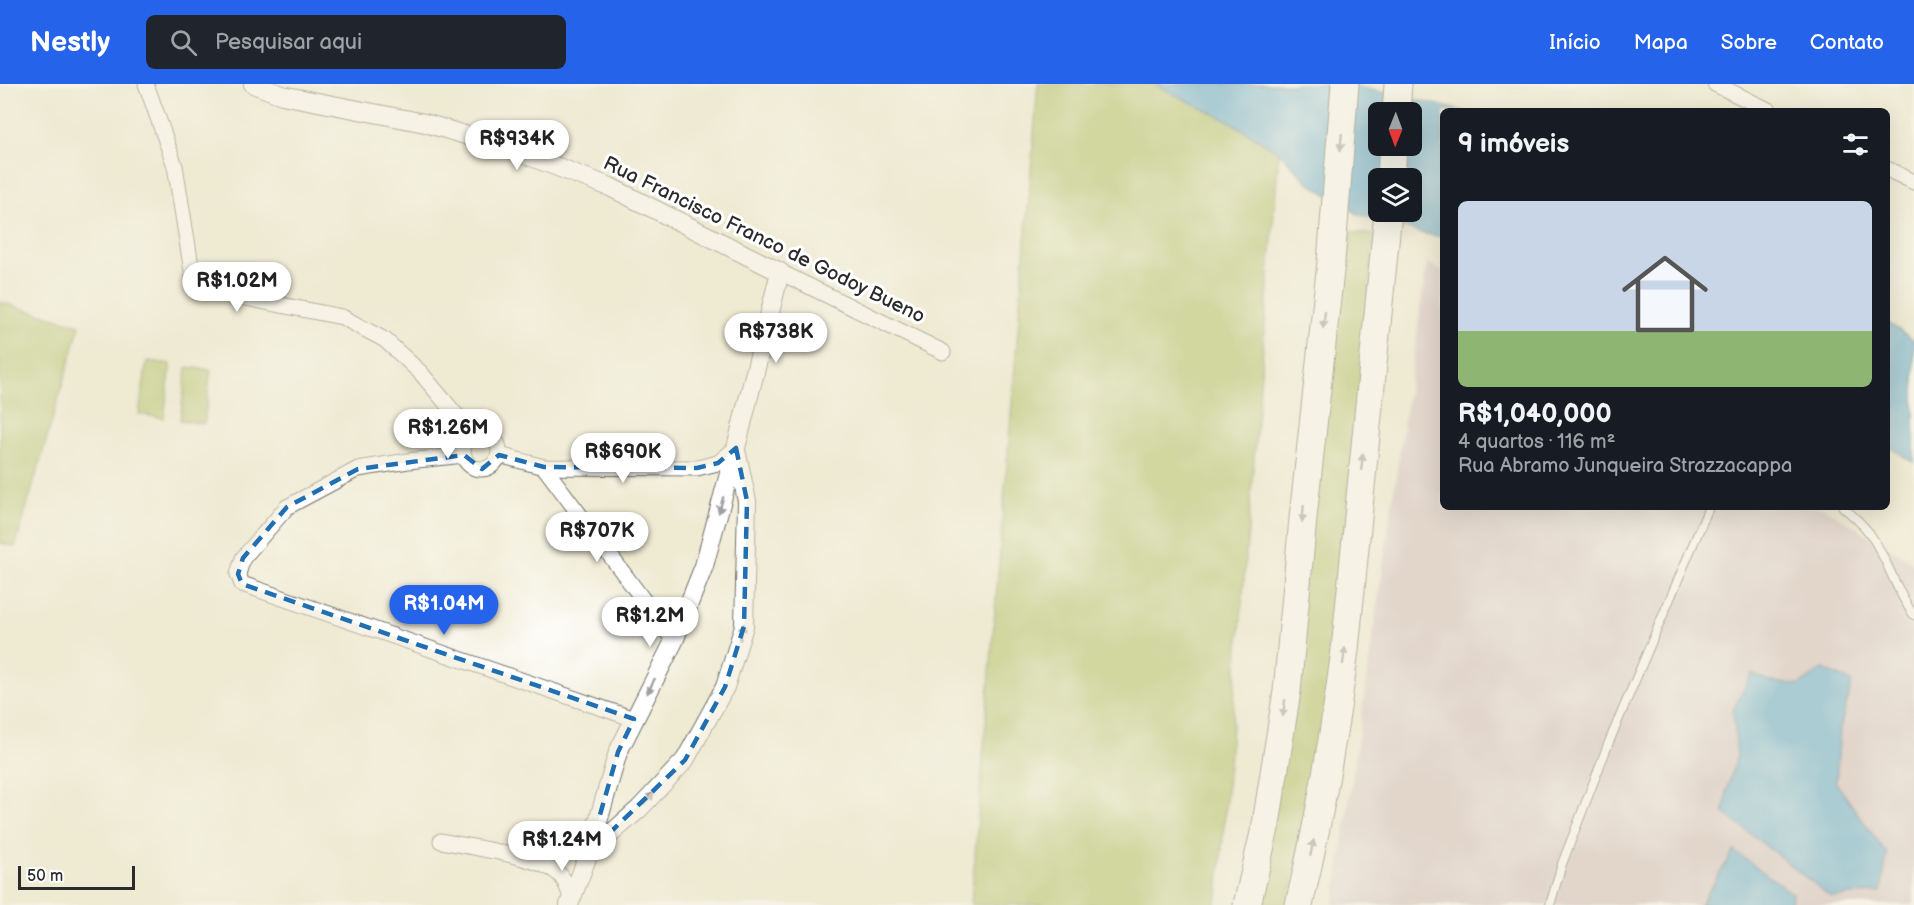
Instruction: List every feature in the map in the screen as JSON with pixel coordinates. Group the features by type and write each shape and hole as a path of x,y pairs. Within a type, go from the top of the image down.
{"highway":[{"path":"1247,905 1266,824 1287,691 1331,262 1345,84"},
{"path":"1397,102 1398,84"},
{"path":"1299,905 1325,787 1336,720 1387,222"}],"street":[{"path":"146,84 175,166 194,284 210,291 342,317 385,340 420,372 473,435"},
{"name":"Rua Francisco Franco de Godoy Bueno","path":"253,84 282,95 425,123 508,148 610,187 943,352"},
{"path":"1715,84 1764,108"},
{"path":"1890,170 1914,182"},
{"path":"571,902 589,853 618,752 674,641 704,566 780,272"},
{"path":"481,433 495,440 499,447 499,455 489,467 482,469 467,462 464,447 473,435 481,433"},
{"path":"499,455 544,467 697,468 718,463 736,448"},
{"path":"589,853 639,809 685,760 725,687 744,626 747,501 736,448"},
{"path":"464,455 358,469 287,507 243,558 238,574 242,584 634,719"},
{"path":"544,467 674,641"},
{"path":"441,841 551,867 562,876 571,902"}],"lane":[{"path":"1550,905 1562,864 1609,742 1708,510"},
{"path":"1845,510 1871,535 1905,603 1914,615"}],"highlighted area":[{"path":"736,448 747,501 744,626 725,687 685,760 589,853 618,752 634,719 242,584 238,574 243,558 287,507 358,469 464,455 482,469 499,455 544,467 697,468 718,463"}],"shaded area":[{"path":"1427,262 1440,270 1440,510 1828,510 1914,563 1914,905 1334,905"}],"green space":[{"path":"1038,84 1154,84 1231,122 1279,152 1218,897 1215,905 971,905"},
{"path":"1352,232 1374,235 1333,677 1289,905 1257,905 1337,318"},
{"path":"0,302 80,325 15,547 0,543"},
{"path":"147,361 171,364 164,418 139,414"},
{"path":"187,367 211,370 204,424 180,420"}],"water":[{"path":"1154,84 1346,84 1452,108 1440,108 1440,236 1385,222 1422,222 1422,168 1368,168 1368,217 1358,214 1308,182 1279,152 1231,122"},
{"path":"1890,324 1914,340 1914,463 1890,447"},
{"path":"1823,669 1852,682 1840,728 1836,783 1887,854 1881,892 1831,897 1724,813 1727,789 1737,756 1733,710 1752,674 1772,682 1799,685"},
{"path":"1734,851 1792,893 1791,905 1700,905"}]}
